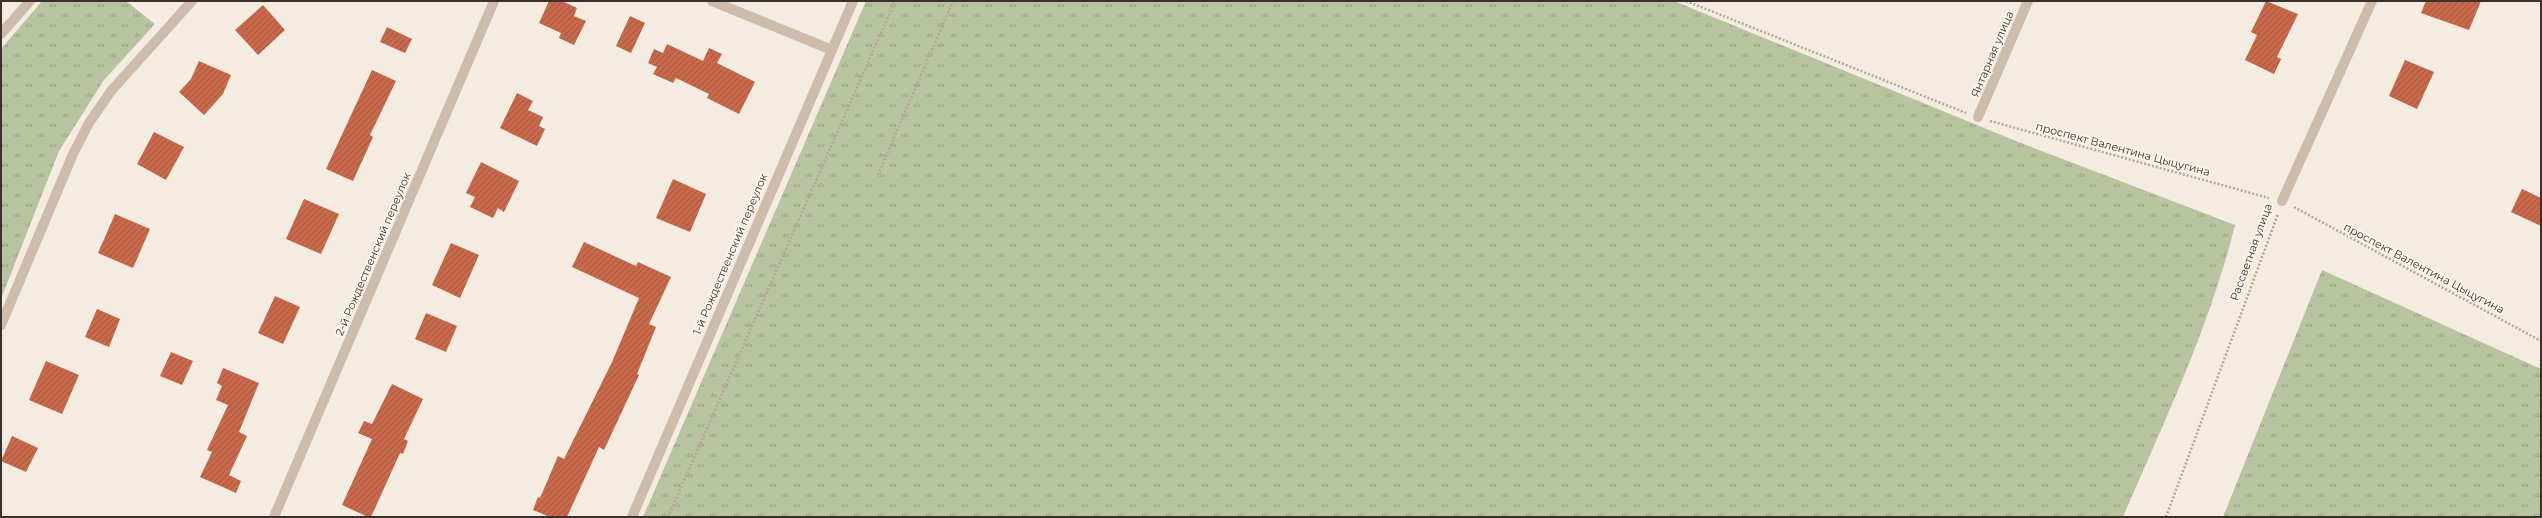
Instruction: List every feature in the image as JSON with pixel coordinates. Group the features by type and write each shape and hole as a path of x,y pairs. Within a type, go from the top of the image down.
{"street":[{"path":"1,34 30,1"},
{"path":"1,325 74,154 89,123 111,91 192,1"},
{"name":"2-й Рождественский переулок","path":"274,517 494,1"},
{"path":"712,1 832,50"},
{"name":"1-й Рождественский переулок","path":"632,517 853,1"},
{"name":"Янтарная улица","path":"1978,117 2028,1"},
{"name":"Рассветная улица","path":"2282,201 2372,1"}],"path":[{"path":"668,517 895,1"},
{"path":"878,175 953,1"},
{"name":"проспект Валентина Цыцугина","path":"1686,1 1978,117 2282,201 2541,341"},
{"name":"Рассветная улица","path":"2166,517 2282,201"}],"green space":[{"path":"42,1 126,1 155,24 104,80 59,151 1,299 1,49"},
{"path":"866,1 1674,1 2016,141 2235,225 2225,263 2199,337 2170,409 2123,517 643,517"},
{"path":"2322,270 2541,369 2541,517 2223,517"}],"building":[{"path":"549,1 562,1 577,8 574,16 586,21 574,45 559,38 561,33 539,23"},
{"path":"2266,1 2298,14 2277,57 2281,59 2274,74 2245,60 2257,35 2251,32"},
{"path":"2426,1 2481,1 2469,30 2421,13"},
{"path":"263,5 285,30 258,55 235,30"},
{"path":"630,16 645,23 631,53 616,46"},
{"path":"387,27 412,39 405,53 380,42"},
{"path":"667,44 703,61 709,48 722,54 717,63 755,82 739,114 707,98 709,94 676,78 673,83 653,74 657,67 648,63 654,49 663,53"},
{"path":"2405,60 2434,72 2417,109 2389,96"},
{"path":"199,61 231,75 223,94 204,115 179,92 191,79"},
{"path":"372,70 396,81 370,135 373,137 353,181 326,169"},
{"path":"517,93 533,101 528,110 543,117 539,126 545,129 537,146 500,128"},
{"path":"154,132 184,147 166,180 137,164"},
{"path":"481,162 519,181 504,212 498,208 493,218 470,207 475,197 466,193"},
{"path":"673,179 706,194 690,232 656,218"},
{"path":"2522,189 2541,198 2541,226 2511,212"},
{"path":"304,199 339,214 321,254 286,239"},
{"path":"115,214 150,229 133,268 98,253"},
{"path":"584,242 636,266 638,262 671,277 649,324 656,327 637,374 639,375 604,450 599,447 567,517 550,517 533,510 538,497 540,498 558,456 564,459 612,362 639,298 572,267"},
{"path":"451,243 479,255 460,298 432,285"},
{"path":"275,296 300,307 283,344 258,333"},
{"path":"97,309 120,319 109,347 85,337"},
{"path":"426,313 457,326 446,352 415,339"},
{"path":"171,352 193,361 182,385 160,376"},
{"path":"46,361 79,375 62,414 29,400"},
{"path":"223,368 259,383 239,432 247,436 229,475 241,481 236,493 200,477 212,452 207,450 228,405 216,400 222,386 217,383"},
{"path":"392,384 423,399 404,439 408,441 403,454 400,453 371,517 368,517 342,505 372,439 358,433 364,421 372,424"},
{"path":"12,436 38,448 26,472 1,461"}]}
